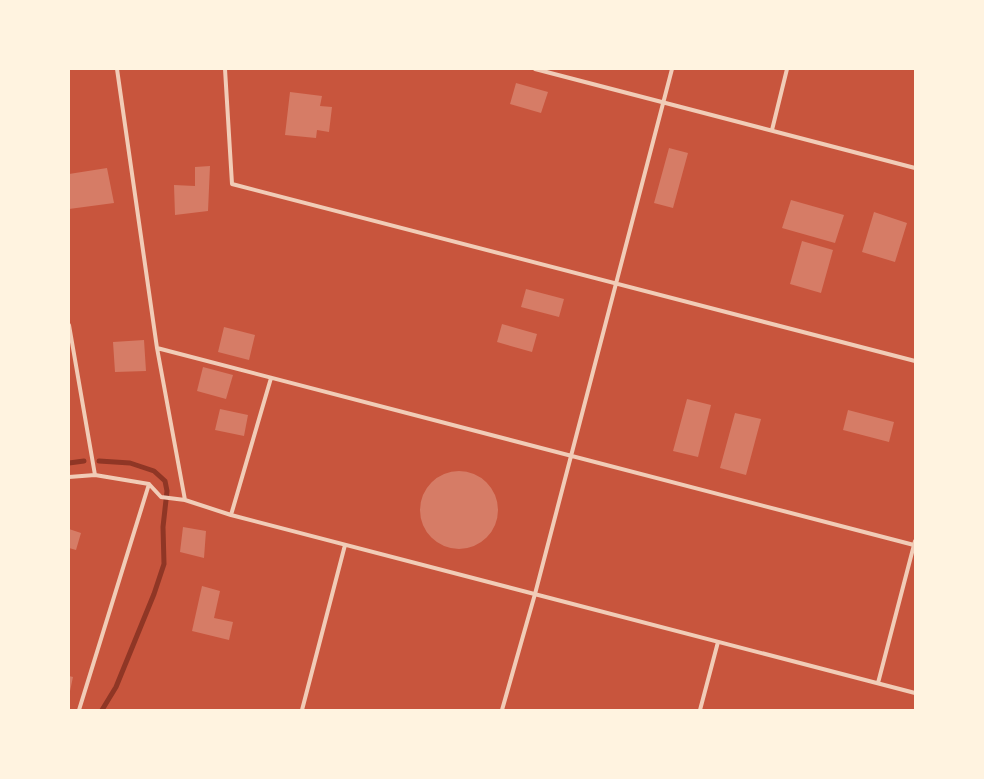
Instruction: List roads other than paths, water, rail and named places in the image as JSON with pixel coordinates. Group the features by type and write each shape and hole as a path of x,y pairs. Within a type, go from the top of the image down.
{"street":[{"path":"117,69 157,348 185,500"},
{"path":"225,69 232,184 915,361"},
{"path":"535,69 915,168"},
{"path":"502,710 535,594 672,69"},
{"path":"772,130 788,69"},
{"path":"69,325 95,475"},
{"path":"157,348 571,456 914,543 878,683"},
{"path":"231,515 271,378"},
{"path":"69,477 95,475 149,484 161,497 174,500 185,500 231,515 915,693"},
{"path":"79,710 149,484"},
{"path":"302,710 345,545"},
{"path":"700,710 718,642"}],"waterway":[{"path":"69,463 84,461"},
{"path":"99,461 130,463 154,471 165,481 167,491 163,527 164,564 154,594 116,687 102,710"}]}
